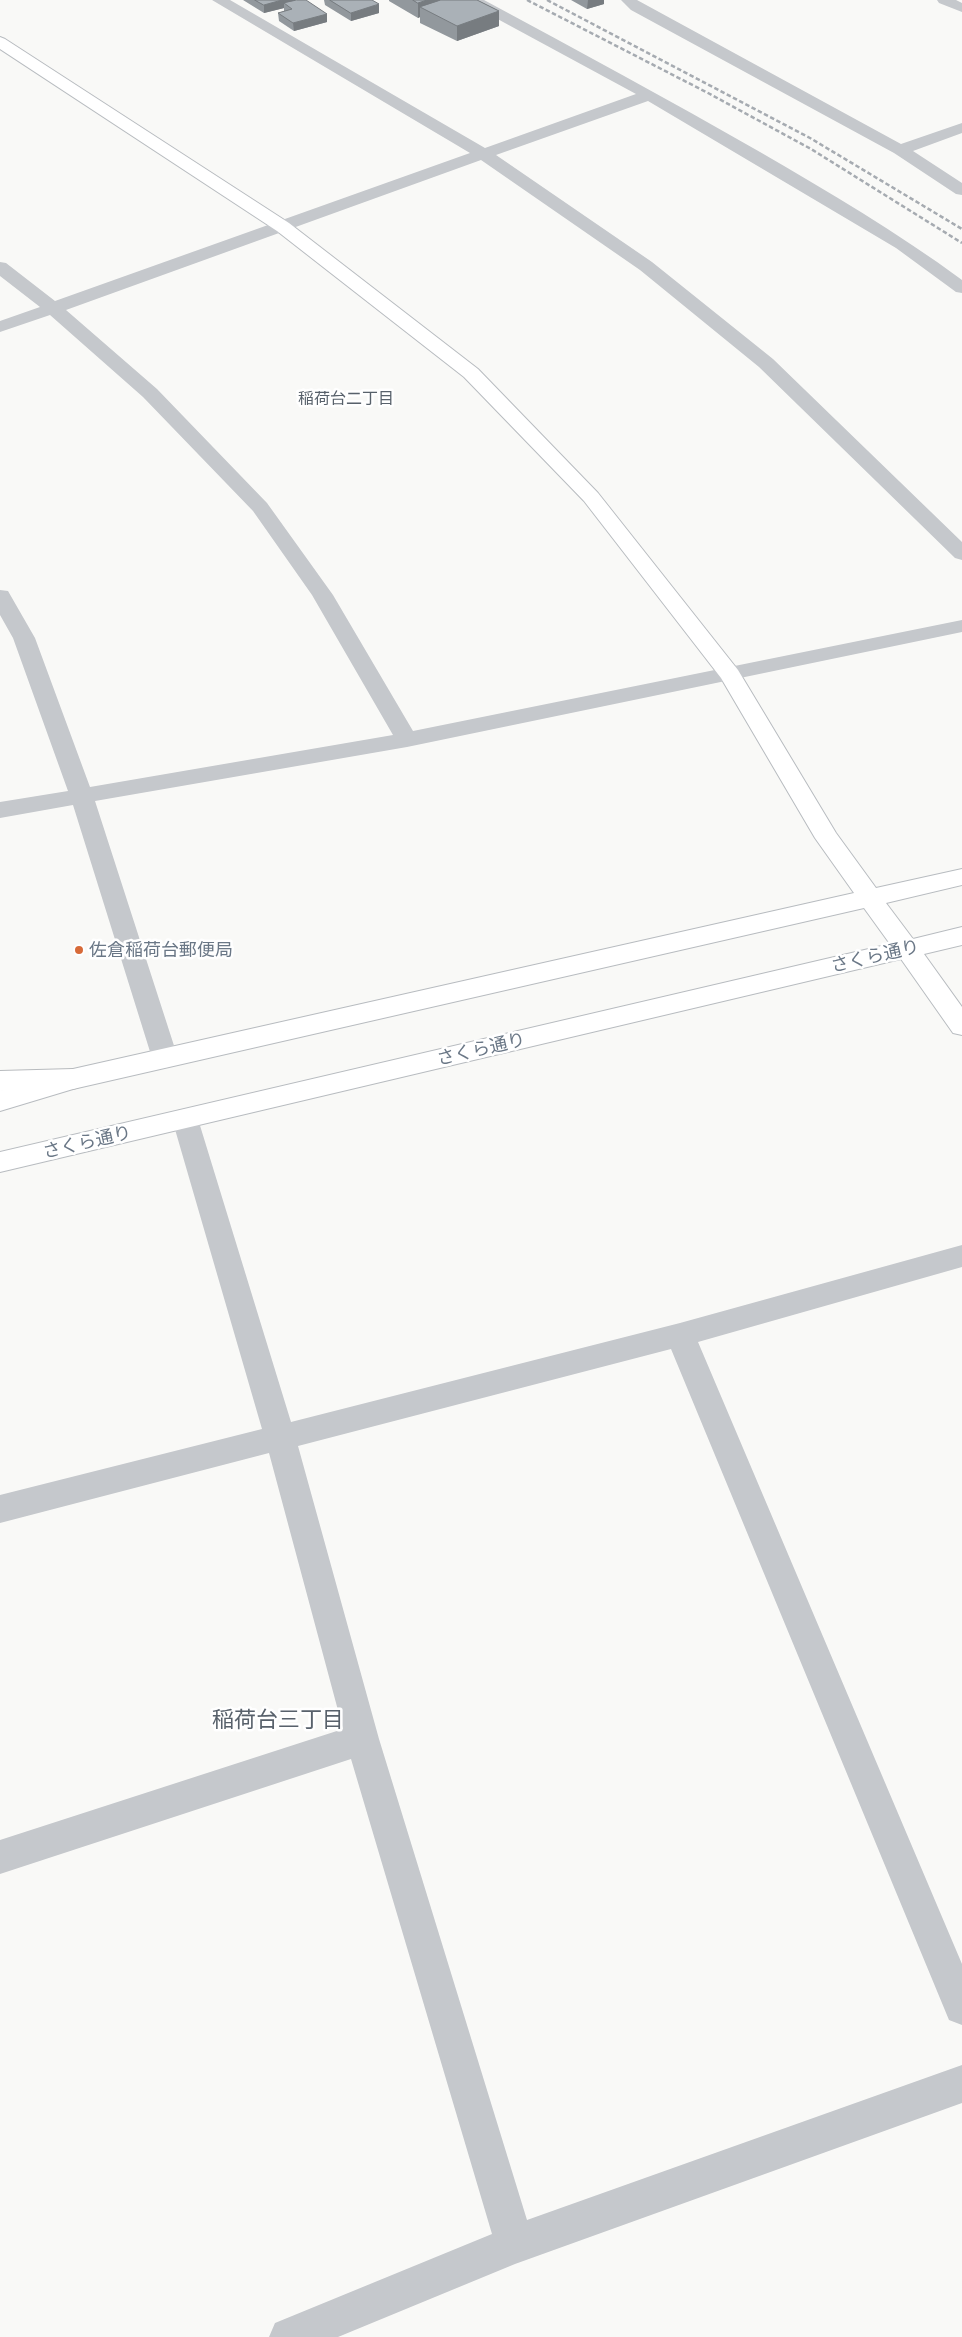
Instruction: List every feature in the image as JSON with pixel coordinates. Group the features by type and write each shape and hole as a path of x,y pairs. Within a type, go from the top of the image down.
{"main road":[{"path":"0,42 282,227 471,373 591,496 730,675 827,838 962,1026"},
{"path":"0,1101 73,1079 962,877"},
{"name":"さくら通り","path":"0,1162 962,936"},
{"path":"0,1081 73,1079"}],"street":[{"path":"219,0 483,154 646,266 766,363 860,457 962,554"},
{"path":"473,0 649,95 902,244 962,288"},
{"path":"628,0 900,150 962,190"},
{"path":"944,0 962,8"},
{"path":"0,327 649,95"},
{"path":"900,150 962,128"},
{"path":"0,267 53,308 150,393 260,507 322,595 407,740"},
{"path":"0,596 24,638 82,796 165,1058"},
{"path":"0,810 407,740 962,626"},
{"path":"185,1119 280,1437 362,1739 515,2244"},
{"path":"0,1509 680,1335 962,1256"},
{"path":"680,1335 962,2007"},
{"path":"0,1857 362,1739"},
{"path":"290,2337 515,2244 962,2084"}],"building":[{"path":"255,0 282,0 264,5"},
{"path":"306,0 327,14 293,23 278,13 292,9 284,3"},
{"path":"330,0 372,0 379,4 351,13"},
{"path":"413,0 427,0 418,3"},
{"path":"441,0 477,0 499,11 457,26 420,7"}],"railway":[{"path":"527,0 708,93 811,149 962,243"},
{"path":"547,0 810,138 962,229"}],"place":[{"name":"佐倉稲荷台郵便局","path":"79,950"}],"district":[{"name":"稲荷台二丁目","path":"346,399"},
{"name":"稲荷台三丁目","path":"278,1720"}]}
